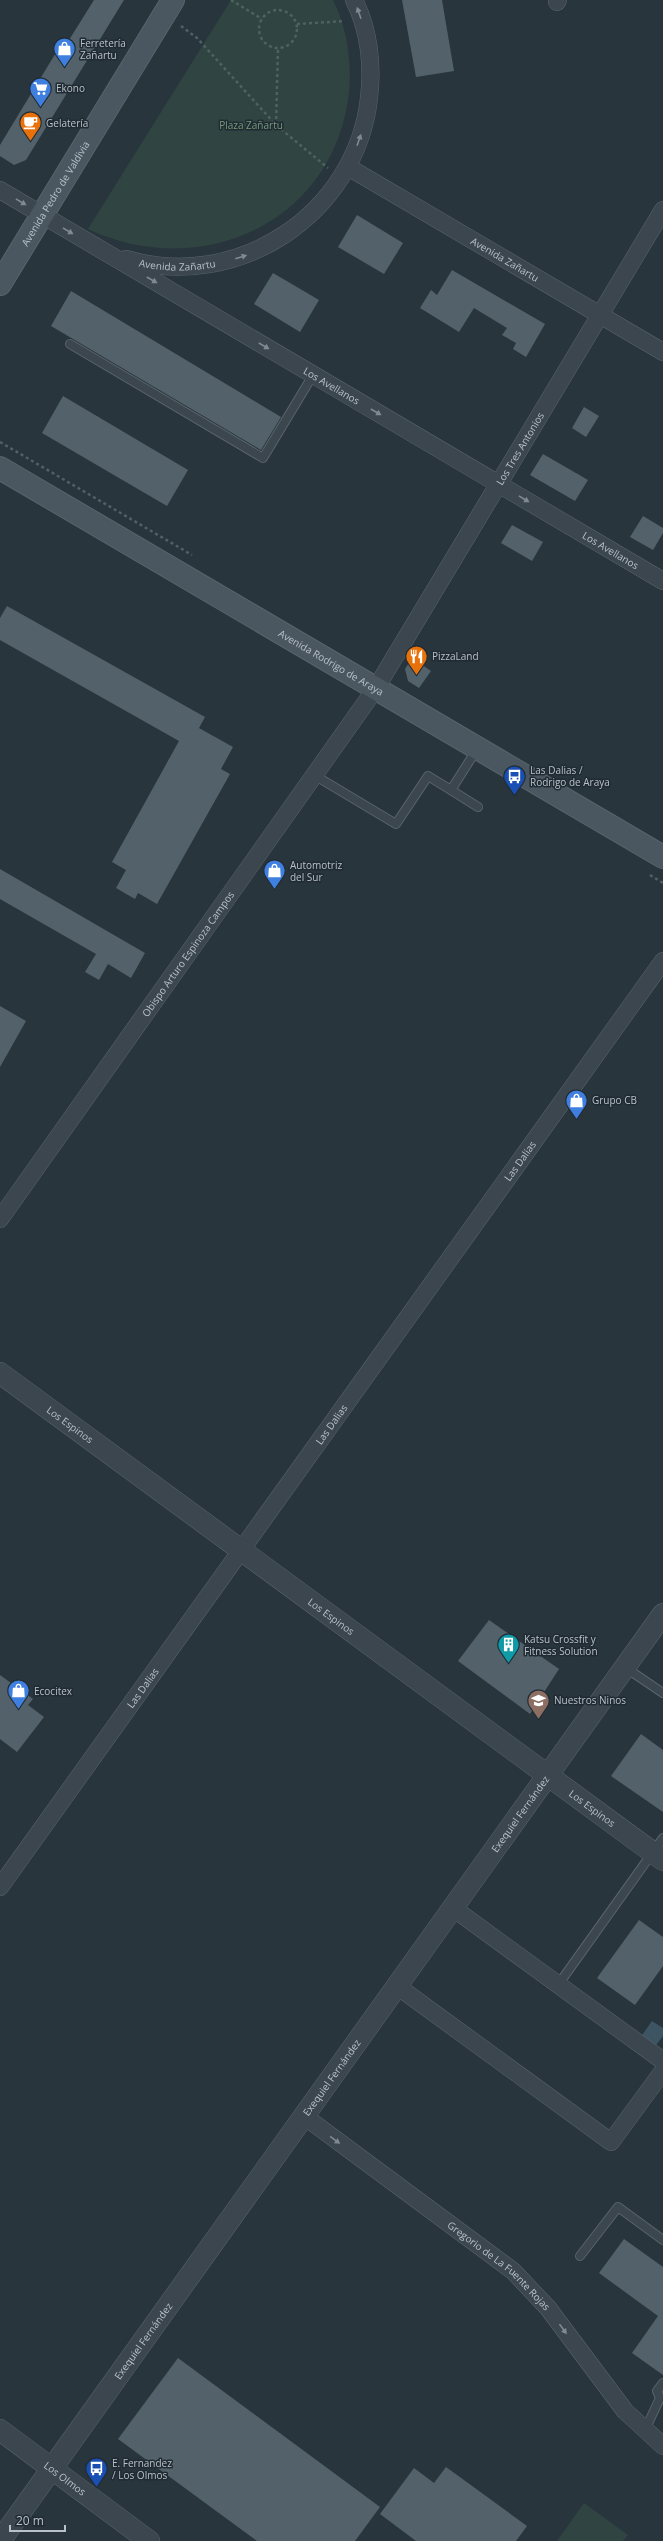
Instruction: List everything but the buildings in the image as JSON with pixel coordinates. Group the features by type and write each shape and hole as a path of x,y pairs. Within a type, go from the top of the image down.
{"main road":[{"name":"Avenida Pedro de Valdivia","path":"0,284 173,0"},
{"name":"Avenida Rodrigo de Araya","path":"0,468 663,857"}],"street":[{"name":"Avenida Zañartu","path":"94,246 119,257 158,266 198,266 231,260 262,248 296,228 316,210 344,173 363,129 370,88 370,60 362,20 354,0"},
{"name":"Avenida Zañartu","path":"344,173 600,315 663,352"},
{"name":"Los Avellanos","path":"0,190 663,581"},
{"name":"Los Tres Antonios","path":"376,688 663,210"},
{"name":"Obispo Arturo Espinoza Campos","path":"0,1219 376,688"},
{"name":"Las Dalias","path":"0,1887 663,961"},
{"name":"Los Espinos","path":"0,1373 548,1775 660,1850"},
{"name":"Exequiel Fernández","path":"0,2541 663,1614"},
{"path":"453,1908 663,2061"},
{"path":"397,1986 611,2142 663,2071"},
{"name":"Gregorio de La Fuente Rojas","path":"304,2116 513,2271 537,2295 609,2392 645,2431 663,2446"},
{"name":"Los Olmos","path":"0,2430 149,2541"}],"lane":[{"path":"70,344 263,458 313,375"},
{"path":"451,790 477,748"},
{"path":"314,775 396,824 428,776 478,807"},
{"path":"625,1667 663,1693"},
{"path":"558,1985 660,1850"},
{"path":"580,2256 618,2207 663,2240"},
{"path":"645,2431 660,2398 657,2391 663,2383"}],"path":[{"path":"231,0 262,19"},
{"path":"278,10 290,14 297,24 297,30 292,42 278,48 270,46 261,37 259,31 262,19 272,11 278,10"},
{"path":"297,24 362,20"},
{"path":"197,38 276,126 344,173"},
{"path":"276,126 278,48"}],"green space":[{"name":"Plaza Zañartu","path":"231,0 333,0 346,36 348,49 350,75 348,100 336,144 315,181 286,210 252,231 214,244 172,248 130,244 88,229"},
{"path":"584,2503 628,2535 623,2541 557,2541"}],"water":[{"path":"652,2021 663,2028 663,2036 654,2048 640,2038"}],"place":[{"name":"Ferretería Zañartu","path":"64,68"},
{"name":"Ekono","path":"40,108"},
{"name":"Gelatería","path":"31,142"},
{"name":"PizzaLand","path":"417,676"},
{"name":"Las Dalias / Rodrigo de Araya","path":"514,796"},
{"name":"Automotriz del Sur","path":"274,890"},
{"name":"Grupo CB","path":"576,1120"},
{"name":"Katsu Crossfit y Fitness Solution","path":"508,1664"},
{"name":"Ecocitex","path":"18,1710"},
{"name":"Nuestros Ninos","path":"538,1720"},
{"name":"E. Fernandez / Los Olmos","path":"97,2488"}]}
